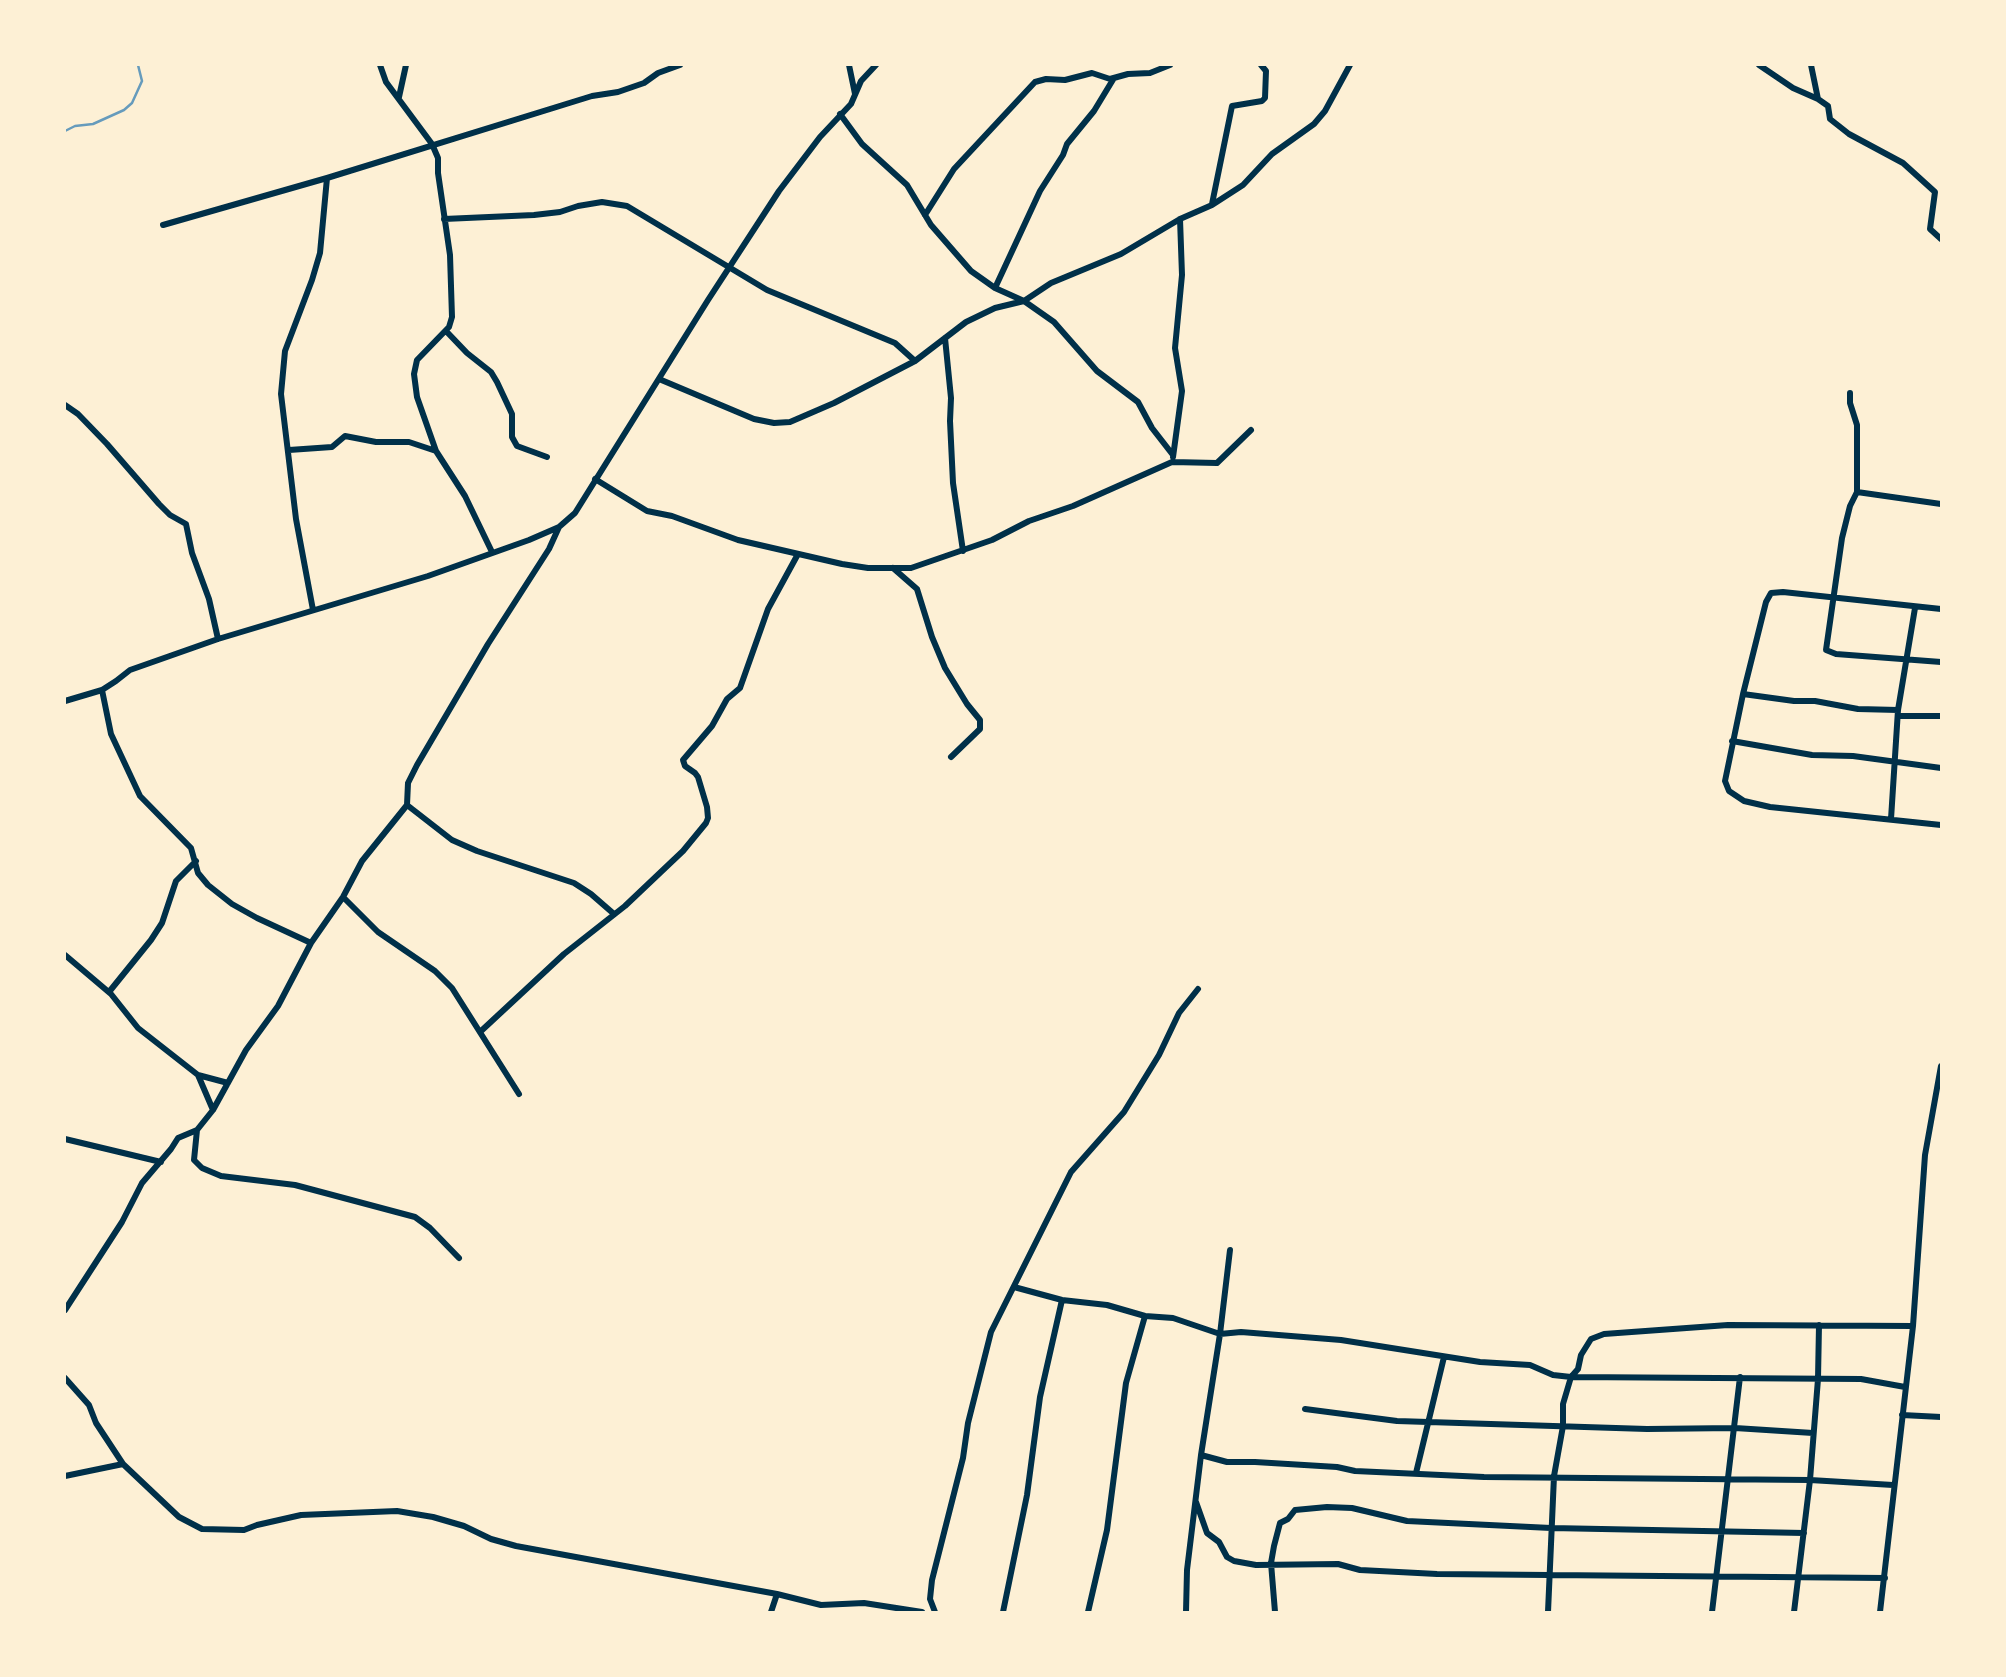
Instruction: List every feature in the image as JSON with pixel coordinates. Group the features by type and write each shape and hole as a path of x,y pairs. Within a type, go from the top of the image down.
{"street":[{"path":"380,65 386,82 432,144 438,158 450,256 452,317 446,331 422,353 415,366 417,397 436,451 465,496 492,552"},
{"path":"399,97 406,65"},
{"path":"163,225 644,83 658,73 680,65"},
{"path":"849,65 855,96"},
{"path":"65,701 102,690 130,670 218,639 396,586 559,527 575,513 785,182 851,104 862,81 876,65"},
{"path":"925,215 954,169 1035,82 1046,79 1065,80 1092,73 1106,79 1114,78 1150,73 1170,65"},
{"path":"1212,205 1232,106 1262,101 1265,98 1266,71 1261,65"},
{"path":"659,379 754,419 774,423 790,422 834,403 915,361 965,322 995,308 1024,301 1051,283 1121,254 1180,219 1212,205 1242,185 1272,154 1314,124 1325,111 1350,65"},
{"path":"1759,65 1793,88 1828,106 1830,119 1849,134 1903,163 1935,192 1930,229 1941,239"},
{"path":"1811,65 1818,99"},
{"path":"995,288 1040,191 1067,144 1094,111 1114,78"},
{"path":"840,114 862,144 907,186 930,225 971,271 995,288 1024,301 1054,322 1097,371 1134,398 1173,459"},
{"path":"313,610 296,519 281,394 285,351 320,253 327,178"},
{"path":"444,219 534,215 588,204 618,203 640,212 768,290 895,342 915,361"},
{"path":"1173,459 1182,391 1175,348 1182,275 1180,219"},
{"path":"446,331 491,372 512,414 512,438 517,446 547,457"},
{"path":"946,338 951,398 953,484 963,551"},
{"path":"1850,393 1850,403 1857,425 1857,492 1850,506 1842,538 1826,650 1836,654 1941,662"},
{"path":"65,405 78,414 107,444 170,515 186,524 192,554 209,599 218,639"},
{"path":"595,479 647,511 672,516 738,540 842,564 911,568 963,551 1173,459 1217,463 1251,430"},
{"path":"289,450 332,447 345,436 376,442 406,442 436,451"},
{"path":"1857,492 1941,504"},
{"path":"65,1310 121,1222 142,1183 178,1138 197,1130 213,1110 253,1040 278,1006 311,943 343,897 362,861 407,805 408,783 417,765 488,644 549,548 559,527"},
{"path":"480,1032 564,954 625,906 683,851 706,823 707,807 698,777 685,766 683,760 712,726 727,699 740,688 768,609 798,554"},
{"path":"893,568 916,589 945,668 980,720 980,729 951,757"},
{"path":"1941,609 1783,592 1771,593 1766,602 1743,694 1725,781 1729,791 1744,802 1941,824"},
{"path":"1891,820 1898,713 1915,608"},
{"path":"102,690 111,734 140,796 191,848 198,873 208,885 232,904 311,943"},
{"path":"1743,694 1815,701 1858,709 1941,716"},
{"path":"1732,741 1812,755 1853,756 1941,768"},
{"path":"407,805 452,840 574,883 614,914"},
{"path":"109,992 151,940 162,923 176,881 196,861"},
{"path":"343,897 378,932 435,971 452,988 519,1094"},
{"path":"65,955 109,992 138,1028 198,1075 228,1083"},
{"path":"935,1612 930,1599 932,1580 991,1332 1071,1172 1124,1112 1159,1055 1179,1013 1198,989"},
{"path":"1880,1612 1913,1326 1925,1155 1941,1066"},
{"path":"198,1075 213,1110"},
{"path":"197,1130 194,1156 196,1164 202,1168 221,1176 295,1185 415,1217 430,1228 458,1258"},
{"path":"65,1139 161,1162"},
{"path":"1186,1612 1187,1570 1230,1250"},
{"path":"1014,1287 1062,1300 1107,1305 1145,1315 1173,1318 1220,1334 1241,1332 1341,1340 1480,1362 1530,1365 1553,1375 1653,1379 1861,1379 1905,1387"},
{"path":"1003,1612 1027,1495 1040,1397 1062,1300"},
{"path":"1088,1612 1107,1530 1126,1383 1145,1315"},
{"path":"1548,1612 1554,1476 1563,1426 1563,1404 1571,1377 1591,1339 1604,1334 1728,1325 1913,1326"},
{"path":"1794,1612 1810,1480 1819,1325"},
{"path":"1416,1473 1444,1357"},
{"path":"1712,1612 1740,1377"},
{"path":"65,1378 89,1405 96,1423 122,1464 179,1517 202,1529 244,1530 302,1515 397,1511 433,1517 516,1546 777,1594 821,1605 864,1603 922,1612"},
{"path":"1305,1409 1397,1421 1735,1428 1813,1433"},
{"path":"1902,1415 1941,1417"},
{"path":"1201,1455 1227,1462 1484,1477 1728,1478 1893,1485"},
{"path":"65,1476 122,1464"},
{"path":"1196,1502 1207,1533 1219,1542 1227,1558 1256,1565 1338,1564 1360,1570 1403,1573 1885,1578"},
{"path":"1275,1612 1271,1563 1280,1522 1288,1519 1295,1510 1352,1508 1407,1521 1551,1528 1804,1533"},
{"path":"771,1612 777,1594"}],"waterway":[{"path":"65,131 75,126 93,124 124,110 132,103 142,81 138,65"}]}
